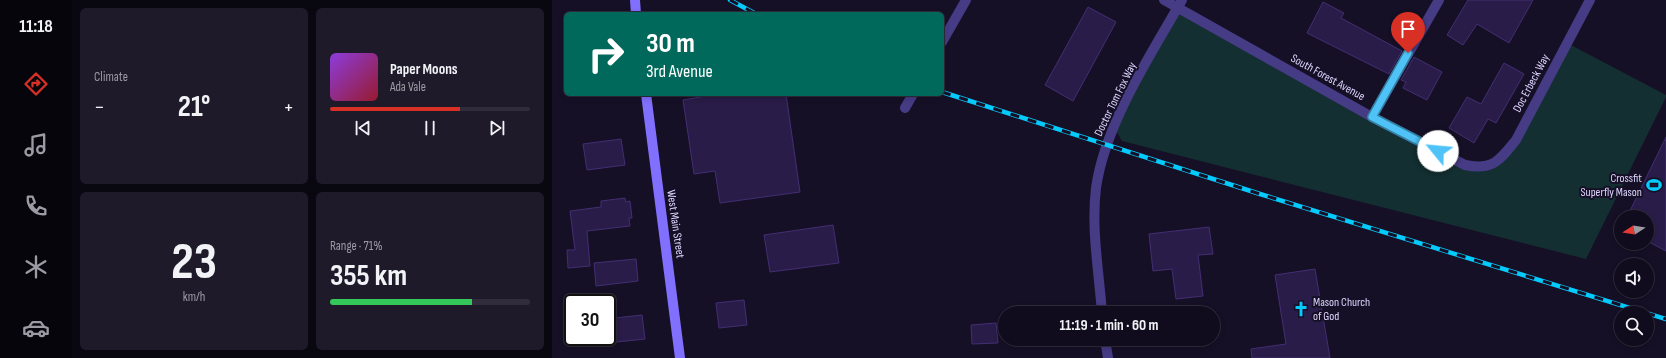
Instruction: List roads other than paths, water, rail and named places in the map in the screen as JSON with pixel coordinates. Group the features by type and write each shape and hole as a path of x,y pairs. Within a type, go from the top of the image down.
{"main road":[{"path":"634,0 636,12"},
{"name":"West Main Street","path":"646,96 680,358"}],"street":[{"path":"944,38 966,0"},
{"name":"South Forest Avenue","path":"1164,0 1179,4 1372,117 1465,165 1478,168 1484,167"},
{"path":"1372,117 1439,0"},
{"name":"Doc Erbeck Way","path":"1484,167 1492,165 1502,157 1516,140 1590,0"},
{"name":"Doctor Tom Fox Way","path":"1101,306 1095,219 1096,187 1107,144 1114,127 1179,4"},
{"path":"905,108 912,96"},
{"path":"1106,346 1108,358"}],"railway":[{"path":"730,0 752,12"},
{"path":"944,93 1260,194 1666,319"}],"place":[{"name":"Crossfit Superfly Mason","path":"1654,185"},
{"name":"Mason Church of God","path":"1301,309"}]}
